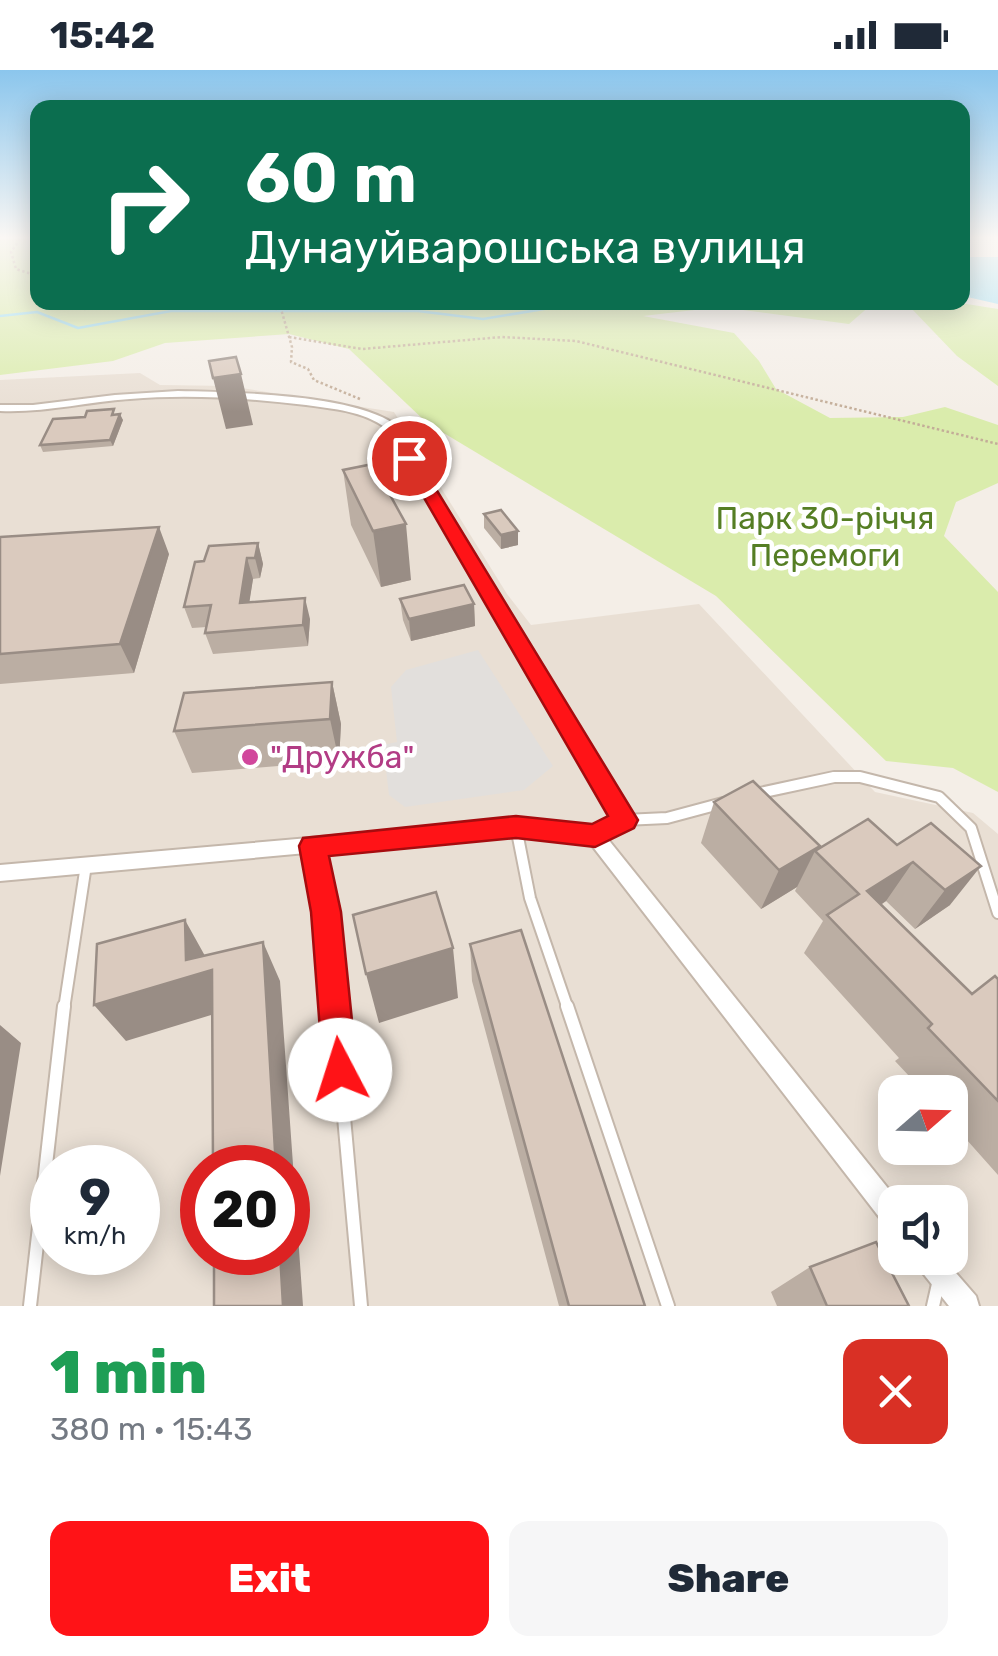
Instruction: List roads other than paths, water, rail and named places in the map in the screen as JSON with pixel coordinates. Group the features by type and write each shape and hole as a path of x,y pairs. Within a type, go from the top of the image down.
{"street":[{"path":"0,408 46,408 132,396 224,394 358,410 390,426 624,820 595,836 516,827 0,873"},
{"path":"595,836 878,1195"},
{"path":"941,1275 966,1306"}],"lane":[{"path":"624,820 667,818 770,790 834,777 860,777 938,797 950,804 971,828 998,913"},
{"path":"516,827 530,898 668,1306"},
{"path":"313,846 326,912 361,1306"},
{"path":"30,1306 71,944 86,864"},
{"path":"934,1275 934,1306"}],"water":[{"path":"970,297 998,297 998,304 970,298"}],"waterway":[{"path":"0,316 37,312 78,328 171,311 418,311 483,319 538,310"}],"place":[{"name":"\"Дружба\"","path":"250,757"}],"park label":[{"name":"Парк 30-річчя Перемоги","path":"825,536"}]}
